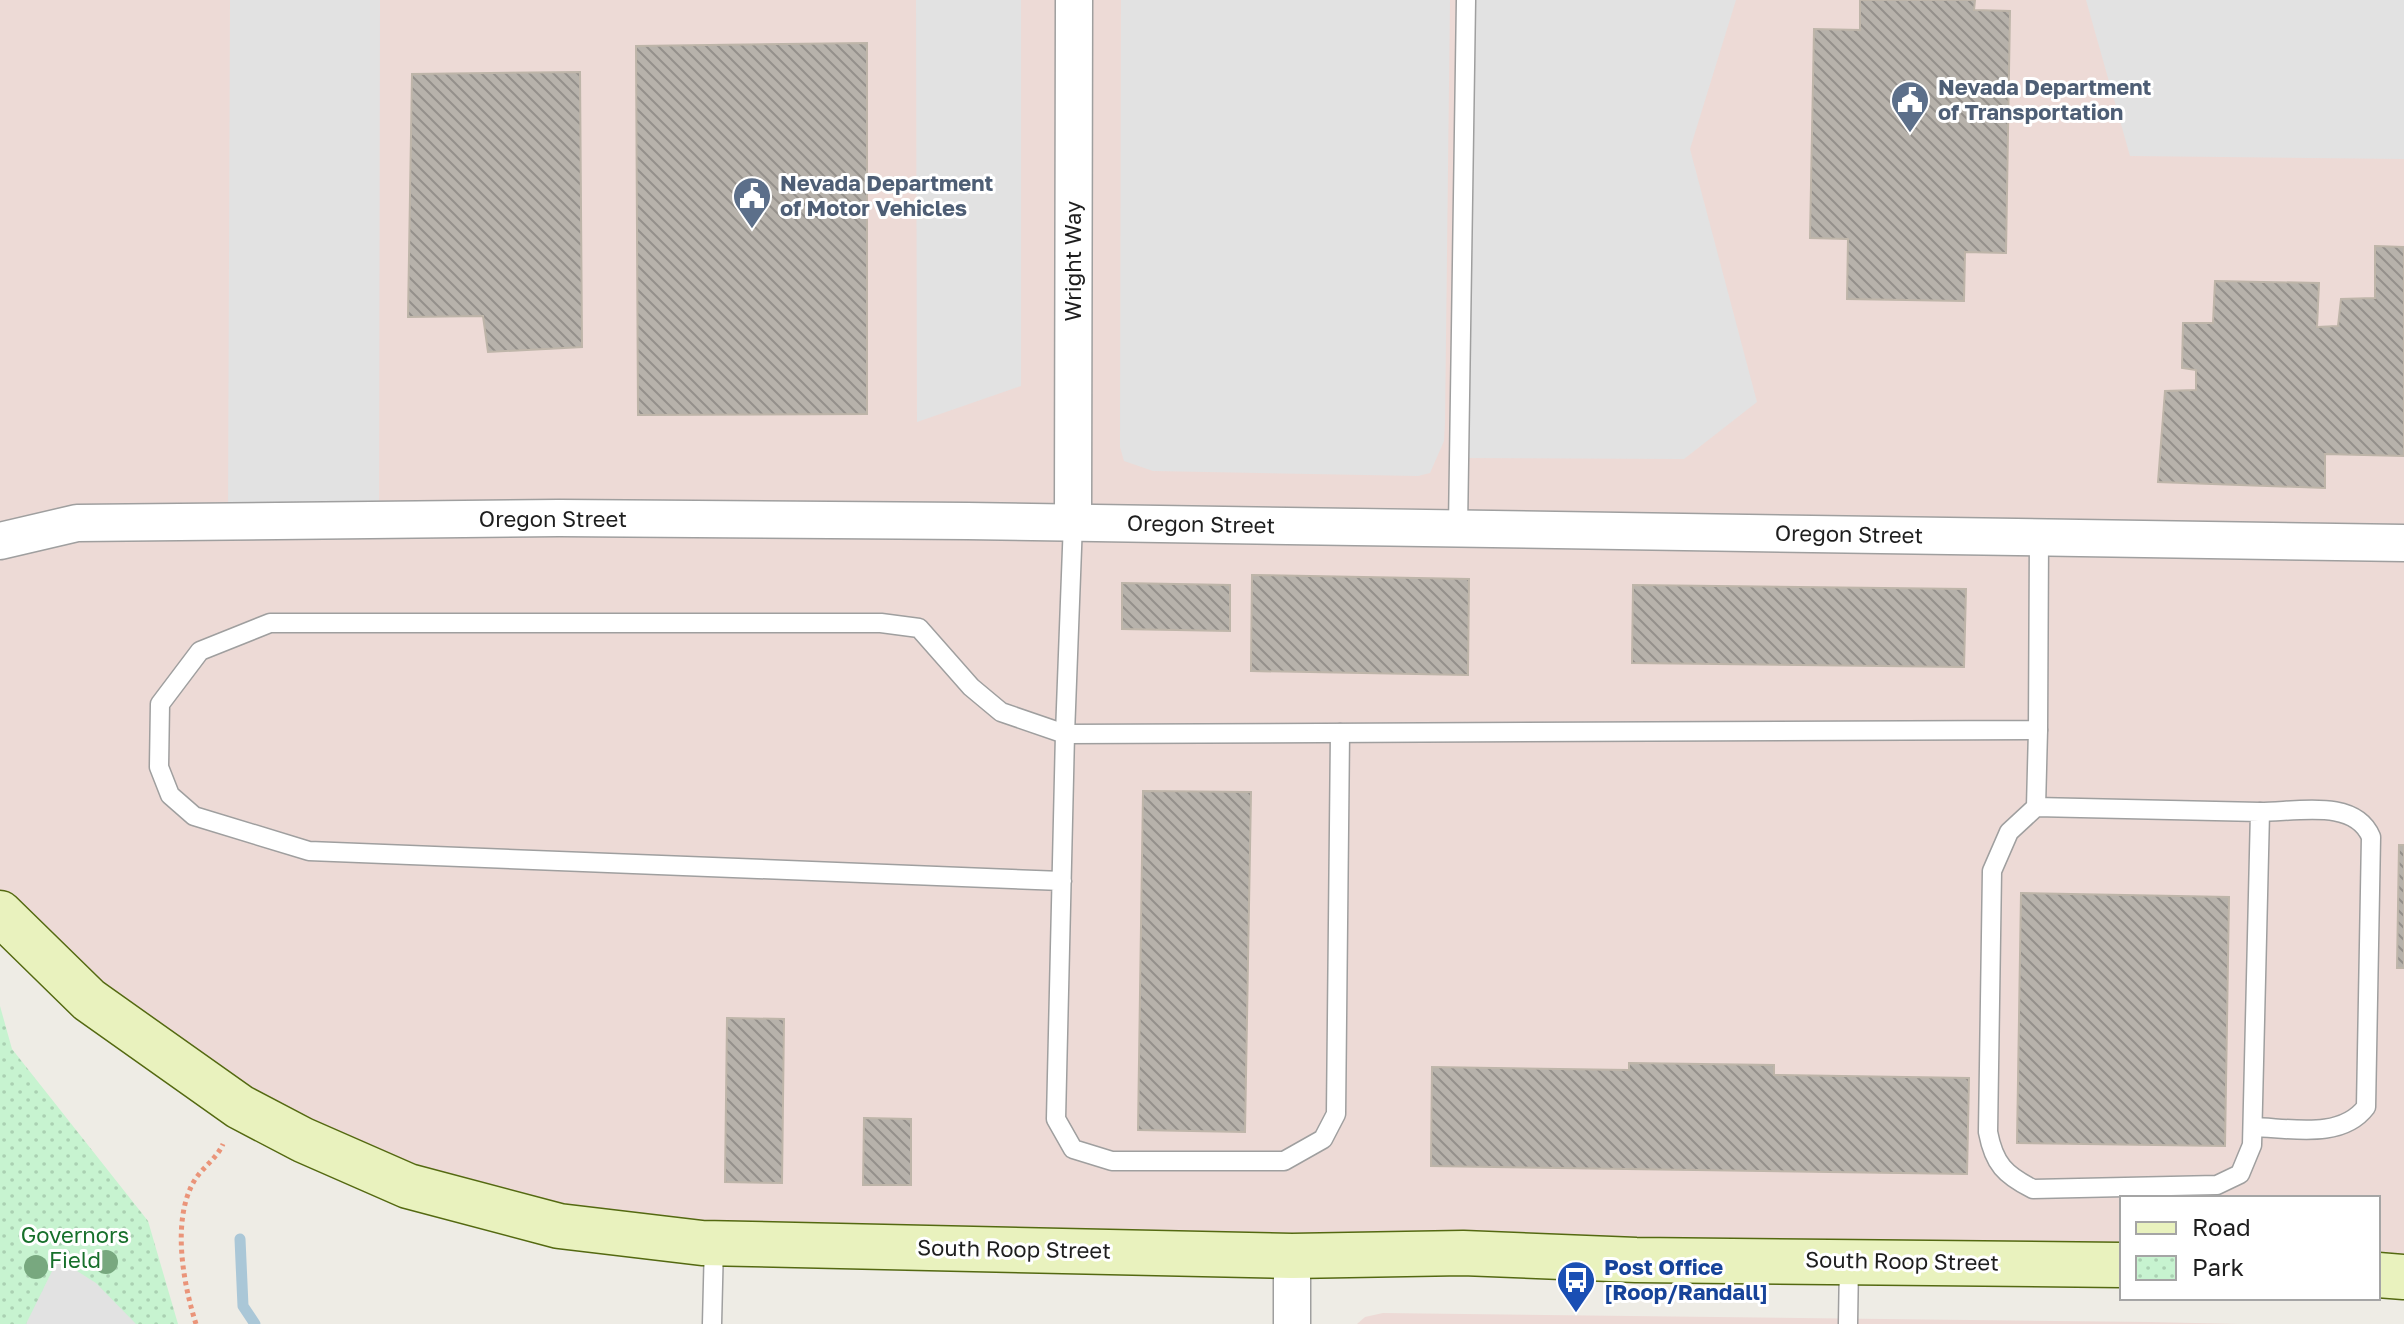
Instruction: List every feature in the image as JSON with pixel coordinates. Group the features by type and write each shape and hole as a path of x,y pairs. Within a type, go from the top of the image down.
{"street":[{"name":"Wright Way","path":"1073,522 1074,0"},
{"name":"Oregon Street","path":"0,541 77,523 559,518 1073,522 2404,543"},
{"name":"South Roop Street","path":"0,913 89,1000 232,1102 303,1140 408,1186 559,1226 714,1243 1292,1256 1463,1253 1636,1260 2120,1265"},
{"path":"1292,1256 1292,1324"},
{"path":"2380,1275 2404,1277"}],"lane":[{"path":"1458,528 1466,0"},
{"path":"1073,522 1056,1119 1073,1149 1112,1161 1284,1161 1323,1139 1336,1114 1340,733"},
{"path":"2036,807 2039,537"},
{"path":"1062,881 309,851 194,816 170,795 159,767 160,704 200,651 270,623 881,623 919,628 971,687 1001,712 1065,734 2038,730"},
{"path":"2253,1127 2332,1129 2355,1121 2366,1107 2371,837 2365,822 2348,812 2036,807 2009,832 1992,871 1988,1132 1992,1155 2006,1176 2033,1189 2217,1185 2240,1174 2252,1145 2260,812"},
{"path":"712,1324 714,1243"},
{"path":"1848,1324 1849,1260"}],"path":[{"path":"196,1324 185,1278 183,1203 195,1178 218,1155"}],"shaded area":[{"name":"Nevada Department of Transportation","path":"0,0 2404,0 2404,1278 2380,1278 2380,1196 2120,1196 2120,1271 599,1231 257,1116 0,913"},
{"path":"230,0 380,0 379,520 228,522"},
{"path":"916,0 1021,0 1021,386 917,422"},
{"path":"1121,0 1450,0 1445,423 1444,441 1430,473 1418,476 1153,471 1124,461 1120,447"},
{"path":"1466,0 1736,0 1690,149 1757,402 1684,459 1459,458"},
{"path":"2086,0 2404,0 2404,159 2130,156"},
{"path":"58,1259 96,1283 136,1324 26,1324"},
{"path":"1383,1313 2241,1324 1357,1324 1365,1317"}],"green space":[{"name":"Governors Field","path":"0,1006 12,1049 148,1221 178,1324 0,1324"}],"building":[{"name":"Nevada Department of Transportation","path":"1860,0 1975,0 1974,10 2010,11 2006,253 1965,252 1964,301 1847,299 1848,239 1810,238 1814,29 1860,30"},
{"name":"Nevada Department of Motor Vehicles","path":"867,43 867,414 638,415 636,46"},
{"path":"580,72 582,347 488,352 483,316 408,317 412,74"},
{"path":"2375,246 2404,247 2404,456 2325,454 2325,488 2158,482 2165,391 2196,390 2196,370 2182,368 2183,323 2213,323 2215,281 2319,283 2317,327 2338,326 2341,299 2375,298"},
{"path":"1252,575 1469,579 1468,675 1251,671"},
{"path":"1122,583 1230,585 1230,631 1122,629"},
{"path":"1633,585 1966,589 1964,667 1632,663"},
{"path":"1143,791 1251,792 1245,1132 1138,1130"},
{"path":"2399,845 2404,845 2404,968 2397,968"},
{"path":"2021,893 2229,897 2225,1146 2017,1143"},
{"path":"727,1018 784,1019 782,1183 725,1182"},
{"path":"1629,1063 1774,1065 1774,1075 1969,1078 1967,1174 1431,1166 1432,1067 1629,1070"},
{"path":"864,1118 911,1119 911,1185 863,1185"}],"waterway":[{"path":"240,1239 243,1306 255,1324"}],"place":[{"name":"Nevada Department of Transportation","path":"1910,134"},
{"name":"Nevada Department of Motor Vehicles","path":"752,230"},
{"name":"Post Office [Roop/Randall]","path":"1576,1314"}]}
